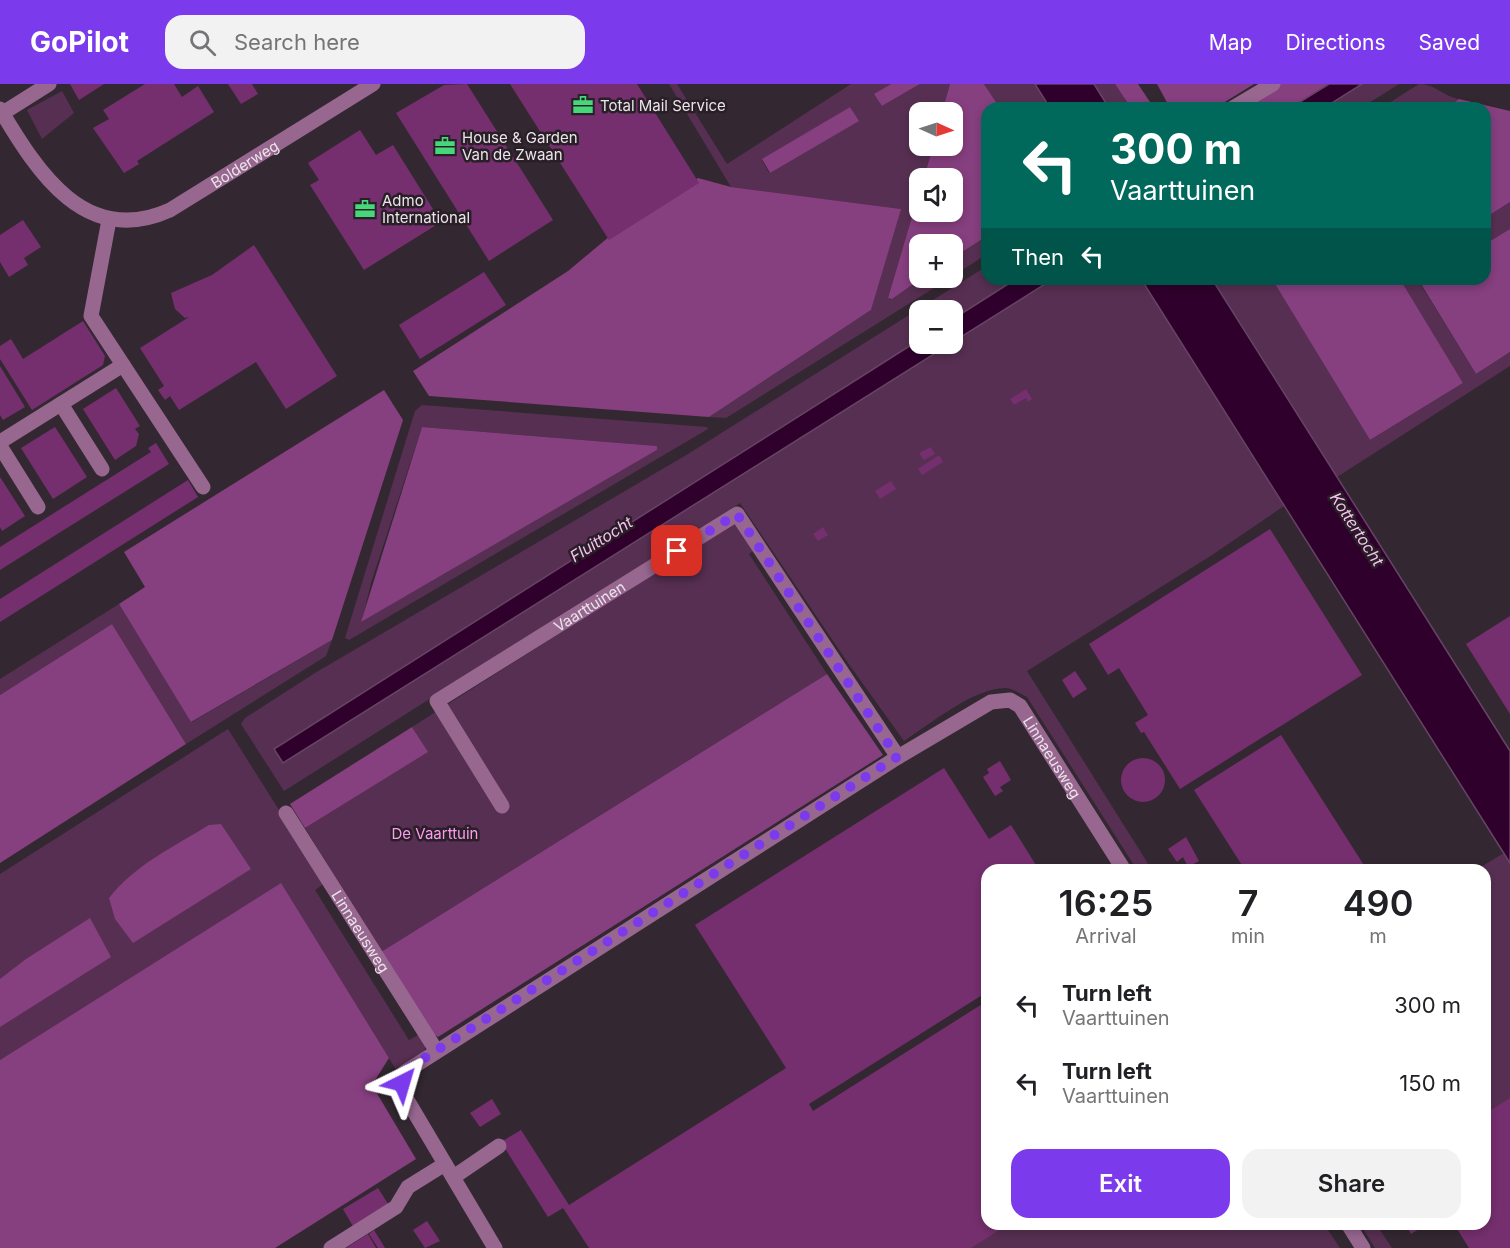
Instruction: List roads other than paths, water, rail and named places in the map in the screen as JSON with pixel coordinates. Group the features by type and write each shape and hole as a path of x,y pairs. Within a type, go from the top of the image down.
{"street":[{"name":"Bolderweg","path":"49,84 1,111 36,164 68,198 92,214 109,220 140,220 170,210 373,84"},
{"path":"1243,102 1273,84"},
{"path":"109,220 91,316 203,487"},
{"path":"38,507 0,444 123,365"},
{"path":"61,404 102,469"},
{"name":"Vaarttuinen","path":"502,806 437,701 737,514 897,757"},
{"name":"Linnaeusweg","path":"450,1170 403,1093 403,1077 409,1068 897,757 991,702 1010,700 1020,706 1120,864"},
{"name":"Linnaeusweg","path":"286,813 436,1050"},
{"path":"331,1248 396,1207 408,1187 499,1146"},
{"path":"450,1170 495,1248"},
{"path":"1352,1230 1363,1248"}],"water":[{"path":"1035,84 1094,84 1105,102 1046,102"},
{"path":"1329,84 1362,84 1334,102 1300,102"},
{"path":"1007,285 1043,285 963,336 963,313"},
{"name":"Kottertocht","path":"1145,285 1216,285 1510,751 1510,863"},
{"path":"909,346 909,354 934,354 283,763 274,749"}],"place":[{"name":"Total Mail Service","path":"583,105"},
{"name":"House & Garden Van de Zwaan","path":"445,146"},
{"name":"Admo International","path":"365,209"}],"water label":[{"name":"Fluittocht","path":"601,539"}],"park label":[{"name":"De Vaarttuin","path":"435,833"}]}
